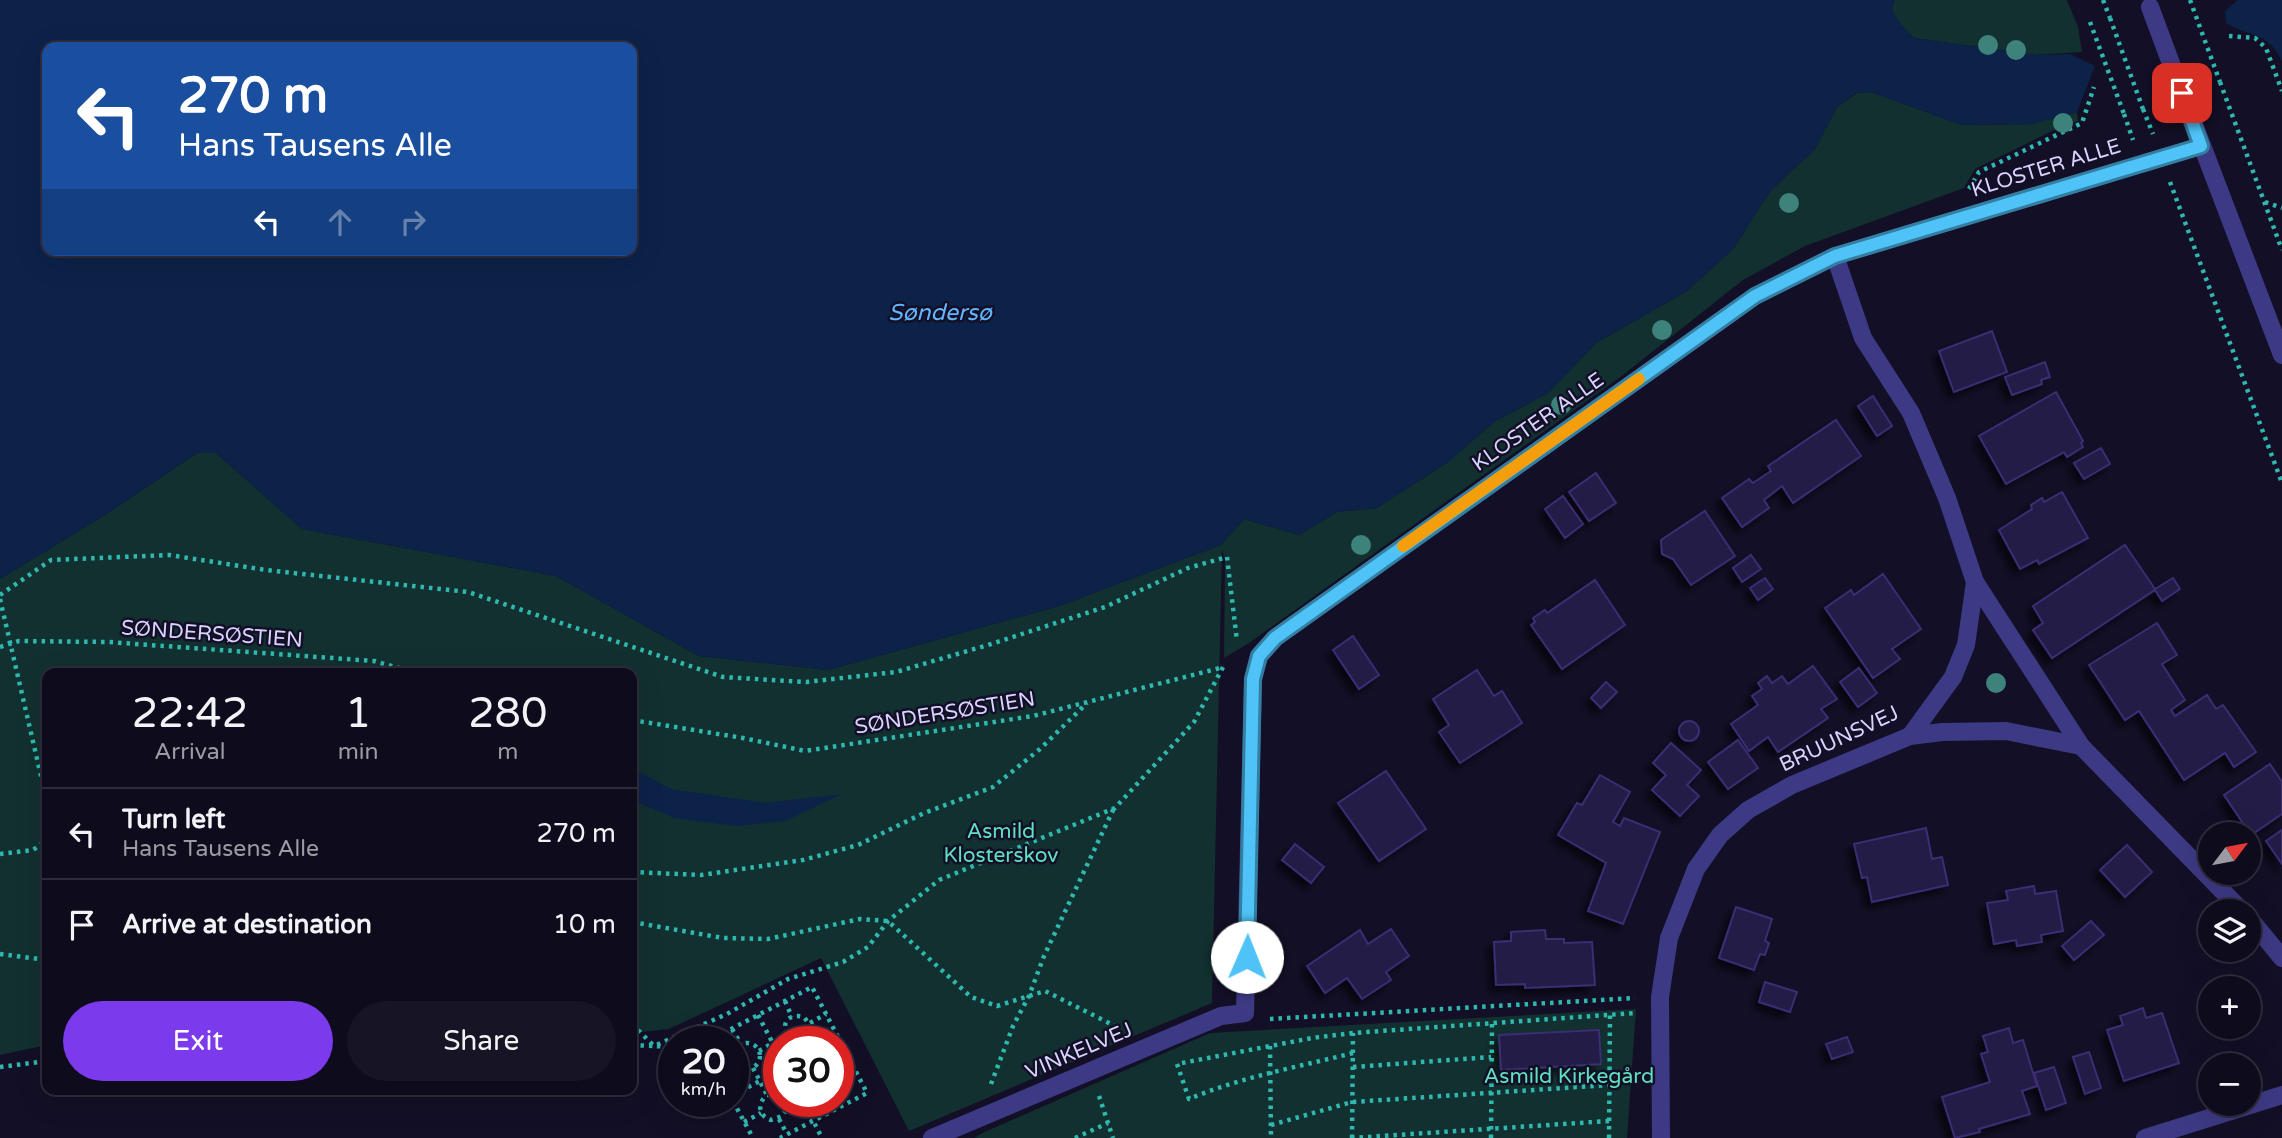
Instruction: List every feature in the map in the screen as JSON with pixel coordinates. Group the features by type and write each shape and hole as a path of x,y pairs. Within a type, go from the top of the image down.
{"street":[{"path":"2149,4 2282,355"},
{"name":"KLOSTER ALLE","path":"1259,656 1275,638 1755,296 1835,256 2201,146"},
{"name":"BRUUNSVEJ","path":"1661,1138 1660,1004 1669,938 1696,869 1720,835 1748,810 1792,785 1910,736 1953,677 1966,645 1975,582 1947,498 1911,413 1863,338 1835,256"},
{"path":"1975,582 2081,747 2231,899"},
{"path":"1245,1013 1253,679 1259,656"},
{"path":"1910,736 1942,732 2006,731 2081,747"},
{"path":"2261,933 2282,958"},
{"name":"VINKELVEJ","path":"932,1138 1222,1016 1245,1013"},
{"path":"2145,1138 2282,1095"}],"path":[{"path":"2103,0 2143,109"},
{"path":"2190,0 2282,250"},
{"path":"2090,22 2124,114"},
{"path":"2229,36 2255,38 2266,48 2282,91"},
{"path":"1974,214 1969,187 1979,172 2082,123 2094,86"},
{"path":"2161,157 2282,483"},
{"path":"2264,202 2282,208"},
{"path":"42,779 0,597 51,560 169,555 266,570 468,592 723,677 806,682 896,672 988,645 1105,607 1188,568 1227,557 1239,662"},
{"name":"SØNDERSØSTIEN","path":"0,647 19,641 108,642 374,661 399,668"},
{"name":"SØNDERSØSTIEN","path":"637,721 805,751 1032,716 1259,656"},
{"path":"984,1116 993,1073 1029,996 1044,956 1115,808 1194,722 1223,667"},
{"path":"637,872 701,875 803,860 858,845 924,813 993,787 1040,749 1087,702"},
{"path":"654,1046 727,1014 788,979 843,962 868,947 888,921 939,880 1115,808"},
{"path":"0,853 33,850 42,844"},
{"path":"637,923 723,938 768,939 860,919 888,921 971,997 997,1006 1045,992 1115,1026 1137,1051"},
{"path":"0,954 42,959"},
{"path":"736,1026 812,987 832,1026"},
{"path":"785,1001 792,1017"},
{"path":"1245,1013 1262,1019 1660,1004"},
{"path":"1170,1066 1353,1033 1610,1015 1660,1004"},
{"path":"810,1023 826,1014"},
{"path":"758,1015 764,1026"},
{"path":"1609,1138 1610,1015"},
{"path":"785,1026 792,1017 801,1016 810,1026"},
{"path":"1491,1138 1492,1023"},
{"path":"637,1029 654,1046"},
{"path":"1353,1033 1352,1138 1609,1121"},
{"path":"637,1045 658,1046"},
{"path":"749,1045 759,1051 760,1059 749,1069"},
{"path":"1270,1046 1271,1138"},
{"path":"759,1051 763,1049"},
{"path":"1177,1064 1189,1100 1208,1091 1270,1073 1353,1053"},
{"path":"1353,1067 1491,1057"},
{"path":"0,1067 42,1062"},
{"path":"854,1067 867,1093 854,1100"},
{"path":"753,1068 763,1087"},
{"path":"749,1087 763,1079"},
{"path":"1271,1125 1352,1102 1609,1085"},
{"path":"1087,1101 1099,1096 1113,1138"},
{"path":"763,1099 761,1113 767,1119 779,1119 787,1134"},
{"path":"744,1122 761,1113"},
{"path":"741,1117 752,1138"},
{"path":"811,1117 822,1138"},
{"path":"780,1138 820,1117"},
{"path":"1075,1138 1108,1123"}],"green space":[{"path":"1894,0 2067,0 2078,27 2082,52 2035,55 1914,38 1901,25 1892,10"},
{"name":"Asmild Klosterskov","path":"1871,92 1962,125 2031,124 2077,112 2078,121 1975,169 1964,188 1805,246 1743,280 1623,375 1249,643 1224,658 1225,560 1222,549 1212,1003 909,1131 821,958 675,1026 658,1026 658,1030 637,1032 637,668 42,668 42,1046 0,1055 0,579 108,513 197,453 216,453 302,529 556,576 699,656 828,670 1059,606 1221,545 1244,519 1299,535 1337,512 1377,508 1448,462 1494,422 1548,393 1596,343 1687,291 1734,248 1770,191 1815,149 1837,107 1857,93"},
{"name":"Asmild Kirkegård","path":"1636,1009 1627,1138 975,1138 1210,1033"}],"water":[{"name":"Søndersø","path":"0,0 1894,0 1892,10 1901,25 1914,38 2035,55 2070,54 2095,66 2077,112 2031,124 1962,125 1871,92 1856,93 1837,107 1815,149 1770,191 1734,248 1687,291 1596,343 1548,393 1494,422 1448,462 1377,508 1337,512 1299,535 1244,519 1221,545 1059,606 828,670 699,656 556,576 302,529 216,453 197,453 108,513 0,579"},
{"path":"2238,0 2282,0 2282,62 2277,52 2265,40 2226,23 2225,11"},
{"path":"637,771 671,789 765,803 842,794 785,821 737,826 674,818 637,802"}],"building":[{"path":"1992,331 2007,372 1954,392 1939,351"},
{"path":"2045,362 2050,377 2041,380 2042,384 2012,395 2005,377"},
{"path":"2056,392 2083,441 2083,447 2067,457 2064,452 2006,484 1979,436"},
{"path":"1873,396 1892,426 1877,436 1858,406"},
{"path":"1836,420 1861,456 1793,503 1782,486 1764,500 1769,508 1742,527 1722,498 1749,479 1753,483 1771,471 1768,466"},
{"path":"2101,448 2110,464 2084,479 2074,463"},
{"path":"1596,473 1616,503 1589,521 1569,492"},
{"path":"2062,492 2088,538 2039,564 2037,560 2020,569 1999,530 2032,509 2031,505 2042,498 2044,502"},
{"path":"1563,496 1583,524 1565,538 1545,509"},
{"path":"1705,511 1735,556 1691,585 1673,559 1662,554 1661,540"},
{"path":"2125,545 2155,589 2173,578 2180,589 2162,601 2155,590 2052,658 2033,630 2043,623 2033,606"},
{"path":"1751,555 1761,569 1742,582 1733,568"},
{"path":"1883,574 1921,629 1892,649 1900,659 1873,678 1825,608 1851,590 1854,595"},
{"path":"1765,578 1773,589 1758,600 1750,588"},
{"path":"1595,580 1625,625 1562,669 1531,625 1535,622 1533,618 1545,610 1547,613"},
{"path":"2157,623 2177,655 2162,664 2185,700 2171,710 2175,716 2207,695 2216,709 2223,705 2256,752 2234,767 2225,753 2184,780 2139,711 2125,720 2089,665"},
{"path":"1353,636 1379,675 1359,689 1333,650"},
{"path":"1813,666 1837,699 1821,709 1828,718 1778,752 1768,737 1749,751 1731,724 1758,705 1752,696 1762,689 1758,683 1767,676 1772,683 1782,676 1788,684"},
{"path":"1859,668 1877,693 1858,707 1840,682"},
{"path":"1477,670 1494,696 1502,691 1522,723 1460,763 1439,732 1449,725 1433,699"},
{"path":"1606,682 1617,692 1601,708 1591,698"},
{"path":"1689,721 1696,724 1699,731 1696,738 1689,741 1682,738 1679,731 1682,724"},
{"path":"1738,740 1758,768 1728,789 1708,762"},
{"path":"1671,743 1701,770 1687,785 1699,796 1680,816 1652,790 1666,775 1653,763"},
{"path":"2270,764 2282,782 2282,814 2261,828 2261,822 2242,822 2224,795"},
{"path":"1386,771 1426,829 1379,861 1338,803"},
{"path":"1600,775 1630,792 1613,822 1620,826 1624,818 1660,832 1623,924 1588,911 1606,863 1558,835 1577,803 1582,805"},
{"path":"1926,828 1932,859 1942,857 1948,885 1872,902 1867,877 1862,878 1854,844"},
{"path":"2282,830 2282,864 2266,841"},
{"path":"1295,844 1324,867 1311,883 1282,860"},
{"path":"2127,845 2152,872 2125,897 2100,870"},
{"path":"2034,886 2035,894 2056,891 2063,931 2041,935 2042,942 2017,946 2016,940 1994,944 1987,903 2008,900 2006,891"},
{"path":"1736,907 1772,919 1765,941 1769,943 1765,955 1760,954 1754,970 1719,958"},
{"path":"2091,921 2104,935 2074,960 2062,946"},
{"path":"1391,929 1409,956 1386,972 1391,980 1362,999 1347,978 1325,993 1307,966 1360,930 1368,944"},
{"path":"1545,930 1546,939 1564,939 1564,943 1592,942 1595,985 1525,988 1525,984 1496,985 1494,942 1511,941 1511,932"},
{"path":"1765,982 1797,992 1790,1012 1759,1002"},
{"path":"2143,1008 2146,1018 2162,1013 2179,1063 2124,1081 2107,1030 2123,1025 2120,1016"},
{"path":"2009,1028 2013,1043 2023,1040 2037,1086 2022,1091 2030,1114 1955,1138 1942,1097 1990,1082 1981,1054 1988,1052 1983,1036"},
{"path":"1599,1030 1601,1064 1501,1070 1499,1035"},
{"path":"1847,1037 1853,1052 1832,1059 1826,1044"},
{"path":"2089,1052 2101,1088 2085,1094 2073,1057"},
{"path":"2054,1067 2066,1103 2046,1110 2034,1073"}],"slow traffic":[{"path":"1403,546 1639,379"}],"route":[{"path":"1247,957 1253,679 1259,656 1275,638 1755,296 1835,256 2201,146 2182,93"}]}
